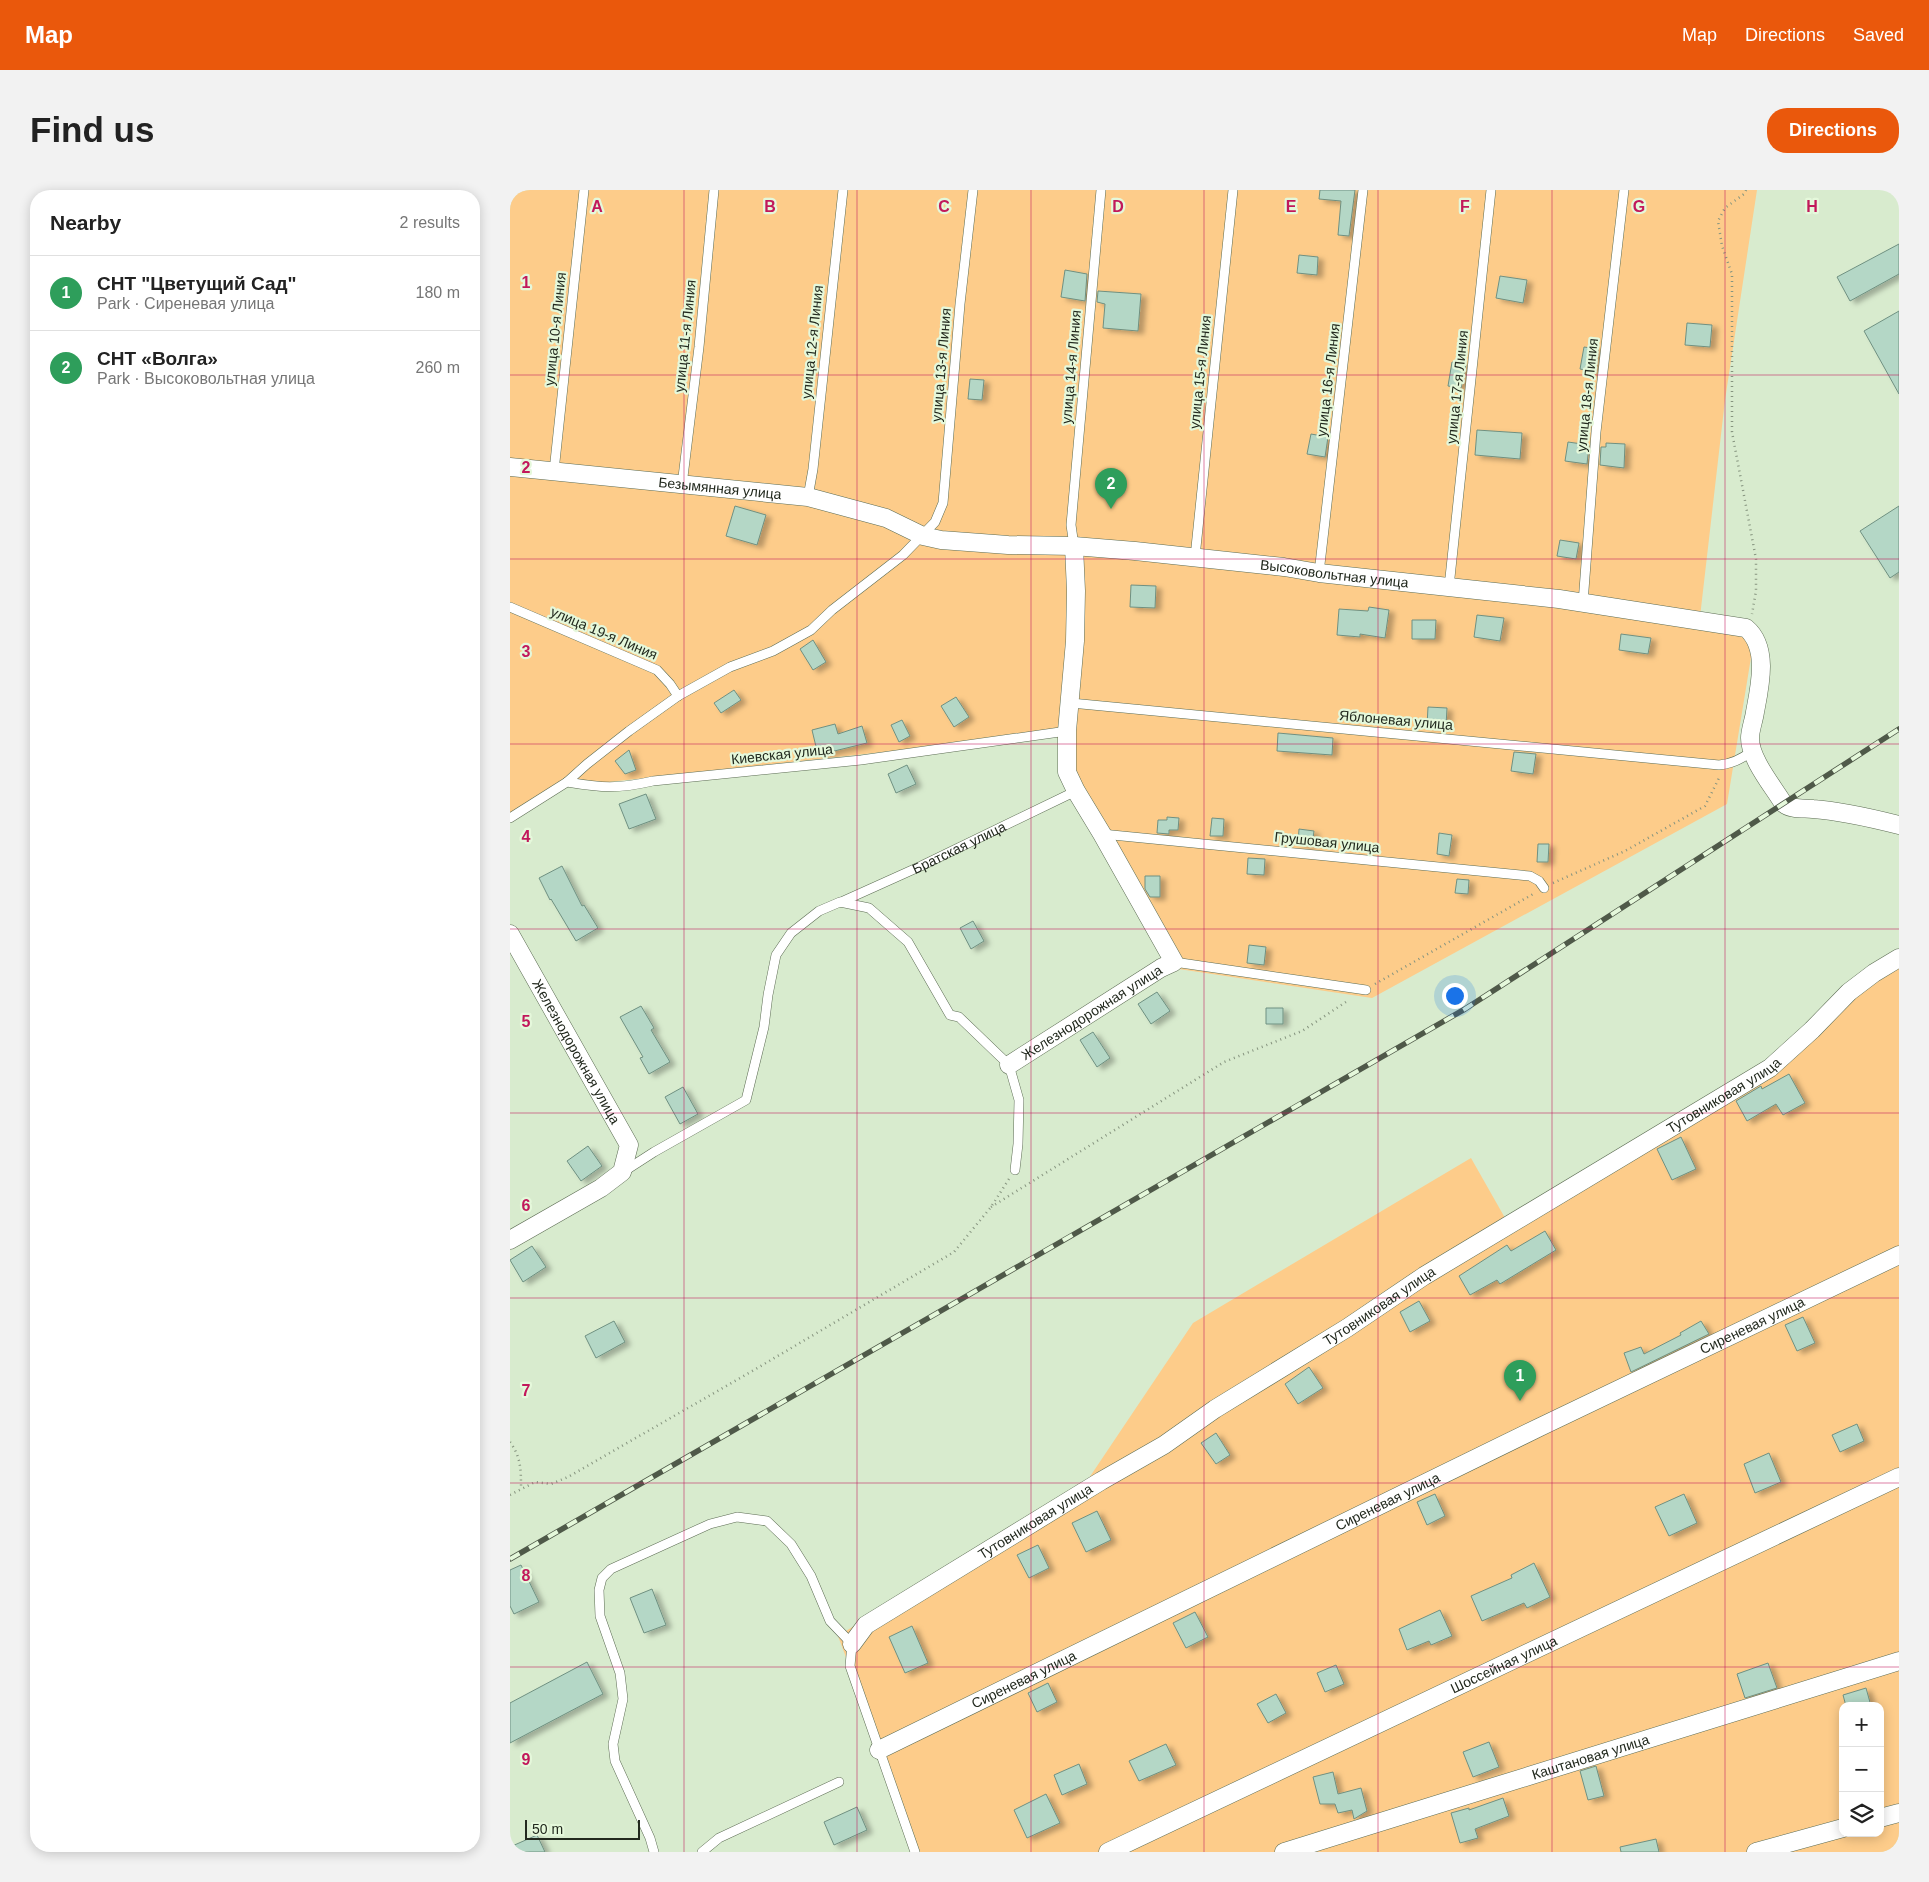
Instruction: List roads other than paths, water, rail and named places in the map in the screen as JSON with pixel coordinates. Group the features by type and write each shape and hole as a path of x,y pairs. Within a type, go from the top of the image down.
{"street":[{"name":"Безымянная улица","path":"510,467 808,497 886,518 923,536"},
{"name":"Высоковольтная улица","path":"923,536 954,542 1074,546 1284,566 1319,573 1583,603 1746,628 1759,645 1761,666 1757,702 1750,737 1752,751"},
{"path":"1074,546 1076,591 1067,772 1174,962"},
{"path":"1752,751 1787,806 1831,810 1899,825"},
{"name":"Железнодорожная улица","path":"510,934 629,1145 622,1172"},
{"name":"Тутовниковая улица","path":"852,1644 866,1625 1101,1481 1164,1445 1216,1409 1347,1328 1424,1276 1770,1068 1812,1030 1848,992 1899,958"},
{"name":"Железнодорожная улица","path":"1009,1065 1174,962"},
{"path":"510,1240 601,1188 622,1172"},
{"name":"Сиреневая улица","path":"879,1750 1522,1435 1899,1255"},
{"name":"Шоссейная улица","path":"1108,1852 1899,1477"},
{"name":"Каштановая улица","path":"1284,1852 1899,1661"},
{"path":"1884,1817 1899,1813"},
{"path":"1756,1852 1839,1829"}],"lane":[{"name":"улица 10-я Линия","path":"554,471 584,190"},
{"name":"улица 11-я Линия","path":"682,485 699,347 714,190"},
{"name":"улица 12-я Линия","path":"808,497 814,459 842,190"},
{"name":"улица 13-я Линия","path":"567,782 629,731 678,696 730,667 772,651 803,634 903,555 935,522 943,503 960,304 973,190"},
{"name":"улица 14-я Линия","path":"1074,546 1071,525 1102,190"},
{"name":"улица 15-я Линия","path":"1195,557 1233,190"},
{"name":"улица 16-я Линия","path":"1319,573 1363,190"},
{"name":"улица 17-я Линия","path":"1449,587 1491,190"},
{"name":"улица 18-я Линия","path":"1583,603 1596,432 1624,190"},
{"name":"улица 19-я Линия","path":"510,607 657,670 678,696"},
{"name":"Яблоневая улица","path":"1071,702 1719,764 1735,761 1752,751"},
{"name":"Киевская улица","path":"567,782 598,788 627,787 653,781 861,760 1068,732"},
{"path":"510,818 567,782"},
{"name":"Братская улица","path":"622,1172 746,1100 764,1027 776,956 791,933 819,911 921,866 1076,791"},
{"name":"Грушовая улица","path":"1102,834 1530,876 1539,881 1544,888"},
{"path":"840,902 869,908 908,942 950,1015 959,1016 1009,1065 1019,1100 1018,1144 1015,1170"},
{"path":"1174,962 1366,990"},
{"path":"654,1852 650,1838 615,1761 613,1744 623,1699 620,1673 600,1616 599,1590 602,1578 611,1569 710,1524 737,1517 766,1522 791,1544 811,1576 830,1621 852,1644 850,1666 915,1852"},
{"path":"702,1852 719,1838 839,1782"}],"railway":[{"path":"510,1559 1465,1009 1899,729"}],"place":[{"name":"СНТ «Волга»","path":"1111,509"},
{"name":"СНТ \"Цветущий Сад\"","path":"1520,1401"}]}
